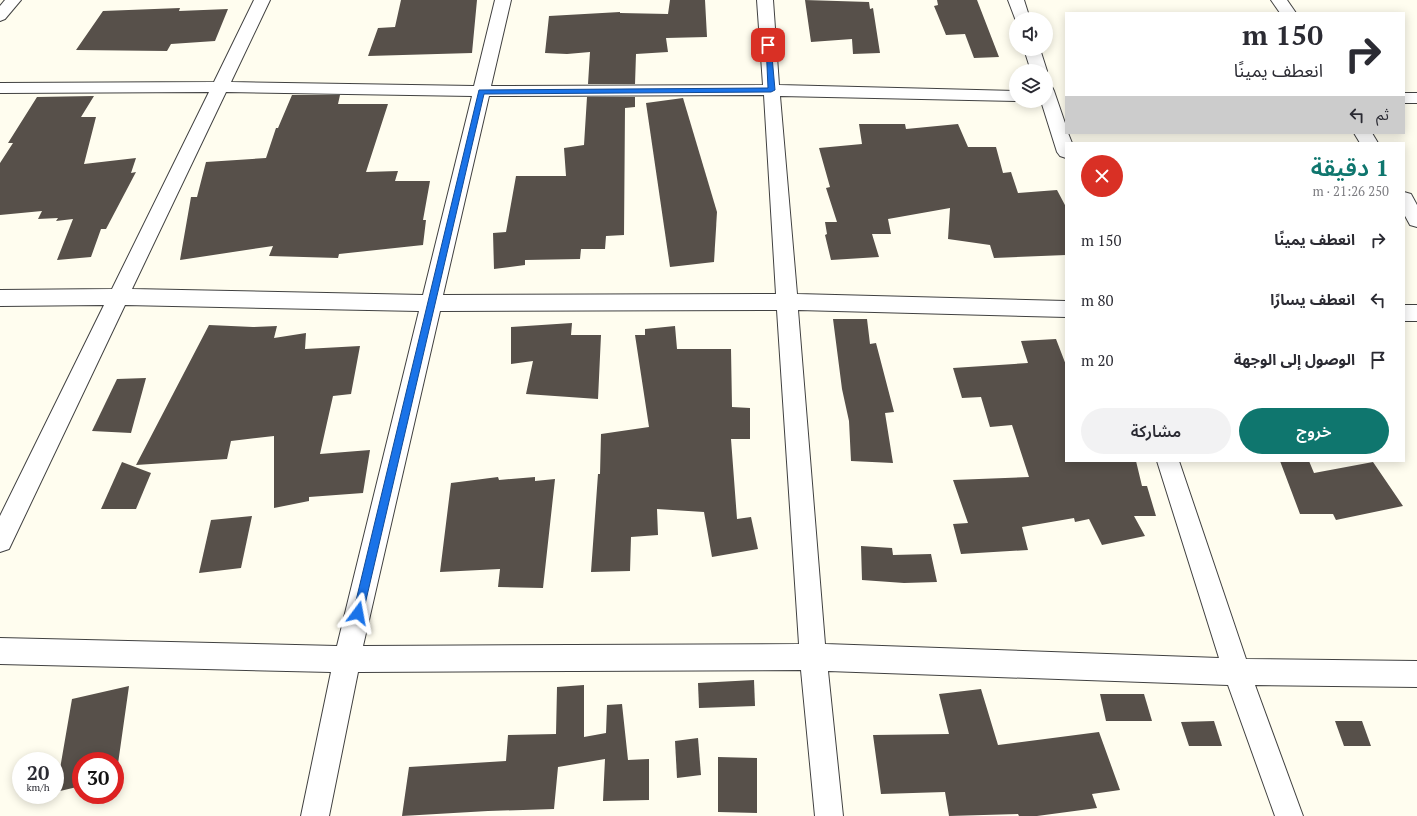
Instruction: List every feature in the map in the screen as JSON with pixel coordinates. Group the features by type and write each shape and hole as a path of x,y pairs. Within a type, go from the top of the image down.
{"street":[{"path":"0,16 13,0"},
{"path":"0,541 262,0"},
{"path":"315,816 347,659 503,0"},
{"path":"765,0 813,657 829,816"},
{"path":"1016,0 1020,12"},
{"path":"1280,0 1287,12"},
{"path":"0,88 220,87 481,91 771,90 1009,96"},
{"path":"1053,95 1065,96"},
{"path":"1405,98 1417,98"},
{"path":"1052,108 1065,149"},
{"path":"1405,201 1417,220"},
{"path":"0,298 118,297 432,303 787,302 1065,309"},
{"path":"1405,313 1417,313"},
{"path":"1168,462 1238,672 1288,816"},
{"path":"0,651 347,659 813,657 1238,672 1417,674"}],"building":[{"path":"401,0 477,0 472,53 368,56 378,28 395,27"},
{"path":"670,0 705,0 707,37 666,38 668,52 636,54 635,84 588,84 590,52 567,54 545,53 549,16 620,12 668,14"},
{"path":"805,0 869,2 870,9 873,8 880,53 853,54 852,39 811,42"},
{"path":"937,0 977,0 999,57 974,58 965,34 946,35 934,6 938,5"},
{"path":"180,8 179,11 228,9 215,41 171,44 167,51 76,50 103,11"},
{"path":"292,95 340,95 338,104 388,104 366,172 398,171 395,181 430,181 423,220 426,220 423,245 339,254 338,258 269,256 273,246 180,260 191,197 197,197 206,162 266,158 276,128 278,128"},
{"path":"94,96 81,117 96,117 84,164 136,158 131,173 136,172 106,229 101,229 91,257 57,260 73,219 56,221 58,218 38,219 42,211 0,215 0,163 13,143 8,143 37,97"},
{"path":"587,97 635,97 635,107 625,108 624,235 606,236 605,249 581,249 580,259 525,260 525,265 494,269 493,233 506,232 516,176 566,176 564,148 584,145"},
{"path":"683,98 717,212 714,262 670,267 646,103"},
{"path":"859,124 905,124 906,129 958,124 968,147 996,147 1003,173 1011,172 1018,193 1057,190 1065,205 1065,255 994,258 990,245 948,239 950,208 888,219 891,234 872,234 879,257 831,260 825,235 827,234 825,222 837,222 826,188 830,187 819,148 862,144"},
{"path":"833,319 867,319 870,344 876,343 894,412 885,413 893,463 851,461 849,421 842,389"},
{"path":"572,323 571,335 601,335 598,399 526,394 533,361 511,364 511,327"},
{"path":"209,325 253,327 277,326 274,338 306,333 305,349 360,346 351,394 333,396 320,454 370,450 363,493 309,497 309,501 274,508 274,436 231,441 227,459 136,465"},
{"path":"675,326 677,349 731,349 732,407 750,408 750,439 731,439 737,519 751,517 758,549 712,557 704,512 657,509 658,535 631,537 630,571 591,572 598,474 600,474 601,434 649,427 635,335 645,335 645,329"},
{"path":"1056,339 1065,362 1065,462 1136,462 1142,486 1147,486 1156,516 1134,516 1145,536 1102,545 1089,519 1075,522 1074,518 1022,527 1028,550 961,554 953,524 968,523 953,480 1029,477 1012,425 990,427 981,397 962,398 953,368 1028,363 1021,341"},
{"path":"146,378 131,433 92,431 117,379"},
{"path":"122,462 151,473 136,509 101,509"},
{"path":"1280,462 1309,462 1314,473 1373,462 1403,506 1336,520 1333,514 1300,514"},
{"path":"498,477 499,480 535,477 535,481 555,479 543,588 498,587 500,569 440,572 451,483"},
{"path":"252,516 241,568 199,573 211,520"},
{"path":"861,546 892,548 893,555 931,554 937,582 904,583 862,580"},
{"path":"754,680 755,706 699,708 698,683"},
{"path":"584,685 584,737 606,733 607,705 622,704 628,760 649,759 649,800 603,801 605,759 558,767 554,809 402,816 409,767 506,761 508,735 556,734 557,687"},
{"path":"129,686 120,752 72,752 72,788 64,790 63,752 72,699"},
{"path":"981,689 998,745 1099,732 1120,790 1092,794 1097,808 1037,816 1019,816 1018,814 949,816 945,792 881,794 873,735 949,734 939,694"},
{"path":"1100,694 1144,694 1152,721 1106,721"},
{"path":"1214,721 1222,746 1189,746 1181,722"},
{"path":"1335,721 1362,721 1371,746 1344,746"},
{"path":"698,738 701,775 677,778 675,741"},
{"path":"718,757 757,758 757,813 718,812"}],"route":[{"path":"358,613 481,91 771,90 768,45"}]}
